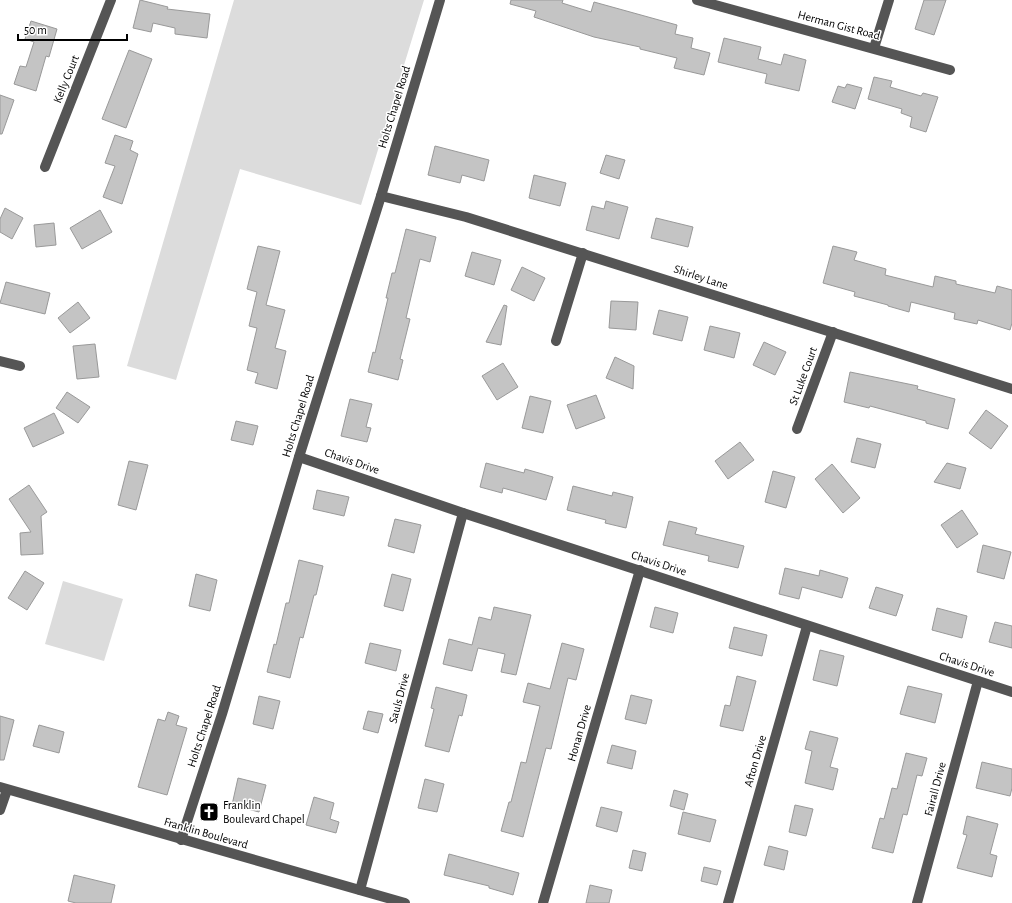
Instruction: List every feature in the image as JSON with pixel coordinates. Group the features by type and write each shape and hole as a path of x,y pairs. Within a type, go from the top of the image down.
{"street":[{"name":"Kelly Court","path":"45,167 111,0"},
{"name":"Holts Chapel Road","path":"181,840 227,699 299,456 382,196 440,0"},
{"name":"Herman Gist Road","path":"697,0 950,70"},
{"path":"874,48 889,0"},
{"name":"Shirley Lane","path":"382,196 466,217 1012,389"},
{"path":"556,341 583,253"},
{"name":"St Luke Court","path":"797,429 833,332"},
{"path":"0,360 20,366"},
{"name":"Chavis Drive","path":"299,456 463,513 1012,692"},
{"name":"Sauls Drive","path":"360,890 463,513"},
{"name":"Honan Drive","path":"543,903 640,570"},
{"name":"Afton Drive","path":"728,903 807,626"},
{"name":"Fairall Drive","path":"917,903 978,681"},
{"path":"0,810 3,789"},
{"name":"Franklin Boulevard","path":"3,789 405,903"}],"shaded area":[{"path":"234,0 424,0 361,205 240,169 176,380 127,366"},
{"path":"63,581 123,599 104,661 45,644"}],"building":[{"path":"140,0 168,7 167,9 210,14 207,38 175,34 175,28 153,23 151,32 133,28"},
{"path":"511,0 563,0 562,3 591,12 594,2 677,25 675,34 693,38 691,48 710,53 704,75 674,68 677,58 640,49 640,47 594,37 534,17 536,11 510,4"},
{"path":"924,0 946,0 934,35 915,29"},
{"path":"31,21 57,29 49,57 46,56 36,91 14,84 20,66 26,67 34,42 25,39"},
{"path":"724,38 761,47 758,59 781,65 784,54 806,60 799,91 765,83 767,74 718,62"},
{"path":"129,50 152,59 126,128 102,119"},
{"path":"874,77 892,81 890,87 921,96 923,93 938,97 926,132 910,127 912,117 901,113 902,109 868,99"},
{"path":"847,84 862,88 855,109 832,102 838,86 845,88"},
{"path":"0,95 14,100 2,134 0,134"},
{"path":"115,135 133,141 130,150 138,154 122,204 103,197 115,166 105,163"},
{"path":"435,146 489,160 484,181 462,175 460,183 428,175"},
{"path":"606,155 625,160 619,179 600,173"},
{"path":"534,175 566,183 560,206 529,198"},
{"path":"606,201 628,207 619,239 586,230 592,206 604,209"},
{"path":"5,208 23,218 12,239 0,232 0,219"},
{"path":"100,210 112,232 82,249 70,228"},
{"path":"656,218 693,227 688,247 651,238"},
{"path":"54,223 56,245 36,247 34,225"},
{"path":"406,229 436,237 430,262 420,259 406,318 410,319 400,359 403,360 398,380 368,372 373,352 375,353 388,298 386,298 392,273 395,273"},
{"path":"258,246 280,251 266,305 285,310 275,348 286,351 277,389 255,383 258,373 247,370 257,328 249,326 257,292 247,289"},
{"path":"833,246 857,252 854,260 886,269 885,275 933,287 935,276 956,281 956,284 995,293 997,286 1012,290 1012,323 1010,330 978,320 977,324 954,319 955,313 911,302 909,312 854,296 855,292 823,283"},
{"path":"472,252 501,260 494,285 465,276"},
{"path":"522,267 545,278 534,301 511,290"},
{"path":"6,282 50,293 45,314 0,303"},
{"path":"611,301 638,302 636,330 609,328"},
{"path":"78,302 90,318 70,333 58,318"},
{"path":"504,305 507,306 501,345 486,342"},
{"path":"659,310 688,317 682,341 653,334"},
{"path":"710,326 740,333 734,358 704,350"},
{"path":"764,342 786,352 775,375 753,365"},
{"path":"95,344 99,377 77,379 73,346"},
{"path":"615,357 634,366 633,389 606,378"},
{"path":"503,363 518,387 497,400 482,376"},
{"path":"850,372 918,386 917,389 955,399 948,429 926,423 926,421 870,406 869,408 844,402"},
{"path":"67,392 90,407 78,423 56,408"},
{"path":"596,395 605,418 576,429 567,405"},
{"path":"530,396 551,401 543,433 522,428"},
{"path":"350,399 372,404 366,427 371,428 367,442 341,436"},
{"path":"986,410 1008,426 991,449 969,433"},
{"path":"54,413 64,433 33,447 24,428"},
{"path":"236,421 258,426 253,445 231,440"},
{"path":"857,438 881,444 875,468 851,462"},
{"path":"740,442 754,460 728,479 715,461"},
{"path":"129,461 148,465 136,510 118,505"},
{"path":"486,463 524,473 525,469 553,477 546,500 503,488 502,493 480,487"},
{"path":"947,463 966,468 960,489 934,482"},
{"path":"832,464 860,498 843,513 815,479"},
{"path":"773,471 795,477 786,508 765,502"},
{"path":"29,485 47,512 41,516 43,554 21,555 20,533 31,532 9,499"},
{"path":"573,486 612,496 613,492 633,497 626,528 605,523 606,520 567,510"},
{"path":"317,490 349,497 344,516 313,509"},
{"path":"962,510 978,534 957,548 941,525"},
{"path":"395,519 421,525 414,553 388,546"},
{"path":"669,521 697,528 695,534 744,546 738,568 708,561 709,556 663,545"},
{"path":"983,545 1011,552 1004,579 977,572"},
{"path":"299,560 323,566 303,638 300,637 290,678 267,672 274,644 276,645 286,603 289,603"},
{"path":"785,568 819,576 820,570 848,578 842,598 802,587 799,599 779,594"},
{"path":"25,571 44,583 27,610 8,598"},
{"path":"196,574 217,580 210,611 189,606"},
{"path":"392,574 411,579 403,611 384,606"},
{"path":"876,587 903,595 896,616 869,608"},
{"path":"494,607 531,615 516,675 501,672 505,654 478,648 472,671 443,664 449,639 472,645 479,617 491,620"},
{"path":"655,607 678,613 673,633 650,627"},
{"path":"937,608 967,616 962,638 932,630"},
{"path":"995,622 1012,626 1012,648 989,642"},
{"path":"734,627 767,635 762,656 729,648"},
{"path":"370,643 401,650 396,671 365,663"},
{"path":"562,643 584,649 576,680 568,678 551,749 546,748 523,837 501,831 509,802 511,802 521,762 526,763 540,706 523,702 528,683 550,689"},
{"path":"820,650 844,656 837,686 813,680"},
{"path":"737,676 756,681 743,731 720,726 725,705 730,706"},
{"path":"908,686 942,694 935,723 900,714"},
{"path":"436,687 467,695 462,716 459,715 449,752 425,746 434,709 431,708"},
{"path":"631,695 652,700 646,724 625,719"},
{"path":"259,696 280,701 273,729 253,724"},
{"path":"368,711 383,714 378,733 363,729"},
{"path":"168,712 179,716 176,725 187,728 167,795 138,787 158,719 165,721"},
{"path":"0,716 14,720 4,760 0,760"},
{"path":"39,725 64,732 59,753 33,746"},
{"path":"810,731 838,738 830,767 838,769 833,790 805,783 812,751 805,749"},
{"path":"612,745 636,751 632,769 607,763"},
{"path":"906,753 927,758 922,776 917,775 907,815 903,814 893,853 872,848 880,818 884,819 892,788 897,789"},
{"path":"982,762 1012,769 1012,788 1010,796 976,788"},
{"path":"238,778 266,785 259,812 232,805"},
{"path":"425,779 444,784 437,812 418,808"},
{"path":"674,790 688,794 684,810 670,806"},
{"path":"314,797 334,803 330,819 339,822 336,833 306,825"},
{"path":"795,805 813,809 806,836 789,832"},
{"path":"601,807 622,812 617,832 596,826"},
{"path":"683,812 716,820 710,842 678,834"},
{"path":"967,816 998,824 990,854 997,856 992,877 957,868 967,835 963,834"},
{"path":"769,846 788,851 784,870 764,865"},
{"path":"633,850 646,853 642,871 629,868"},
{"path":"449,854 519,873 513,895 489,888 489,886 444,875"},
{"path":"704,867 721,871 717,885 701,881"},
{"path":"74,875 115,885 111,903 76,903 68,901"},
{"path":"590,885 612,890 609,903 586,903"}],"place":[{"name":"Franklin Boulevard Chapel","path":"209,812"}]}
